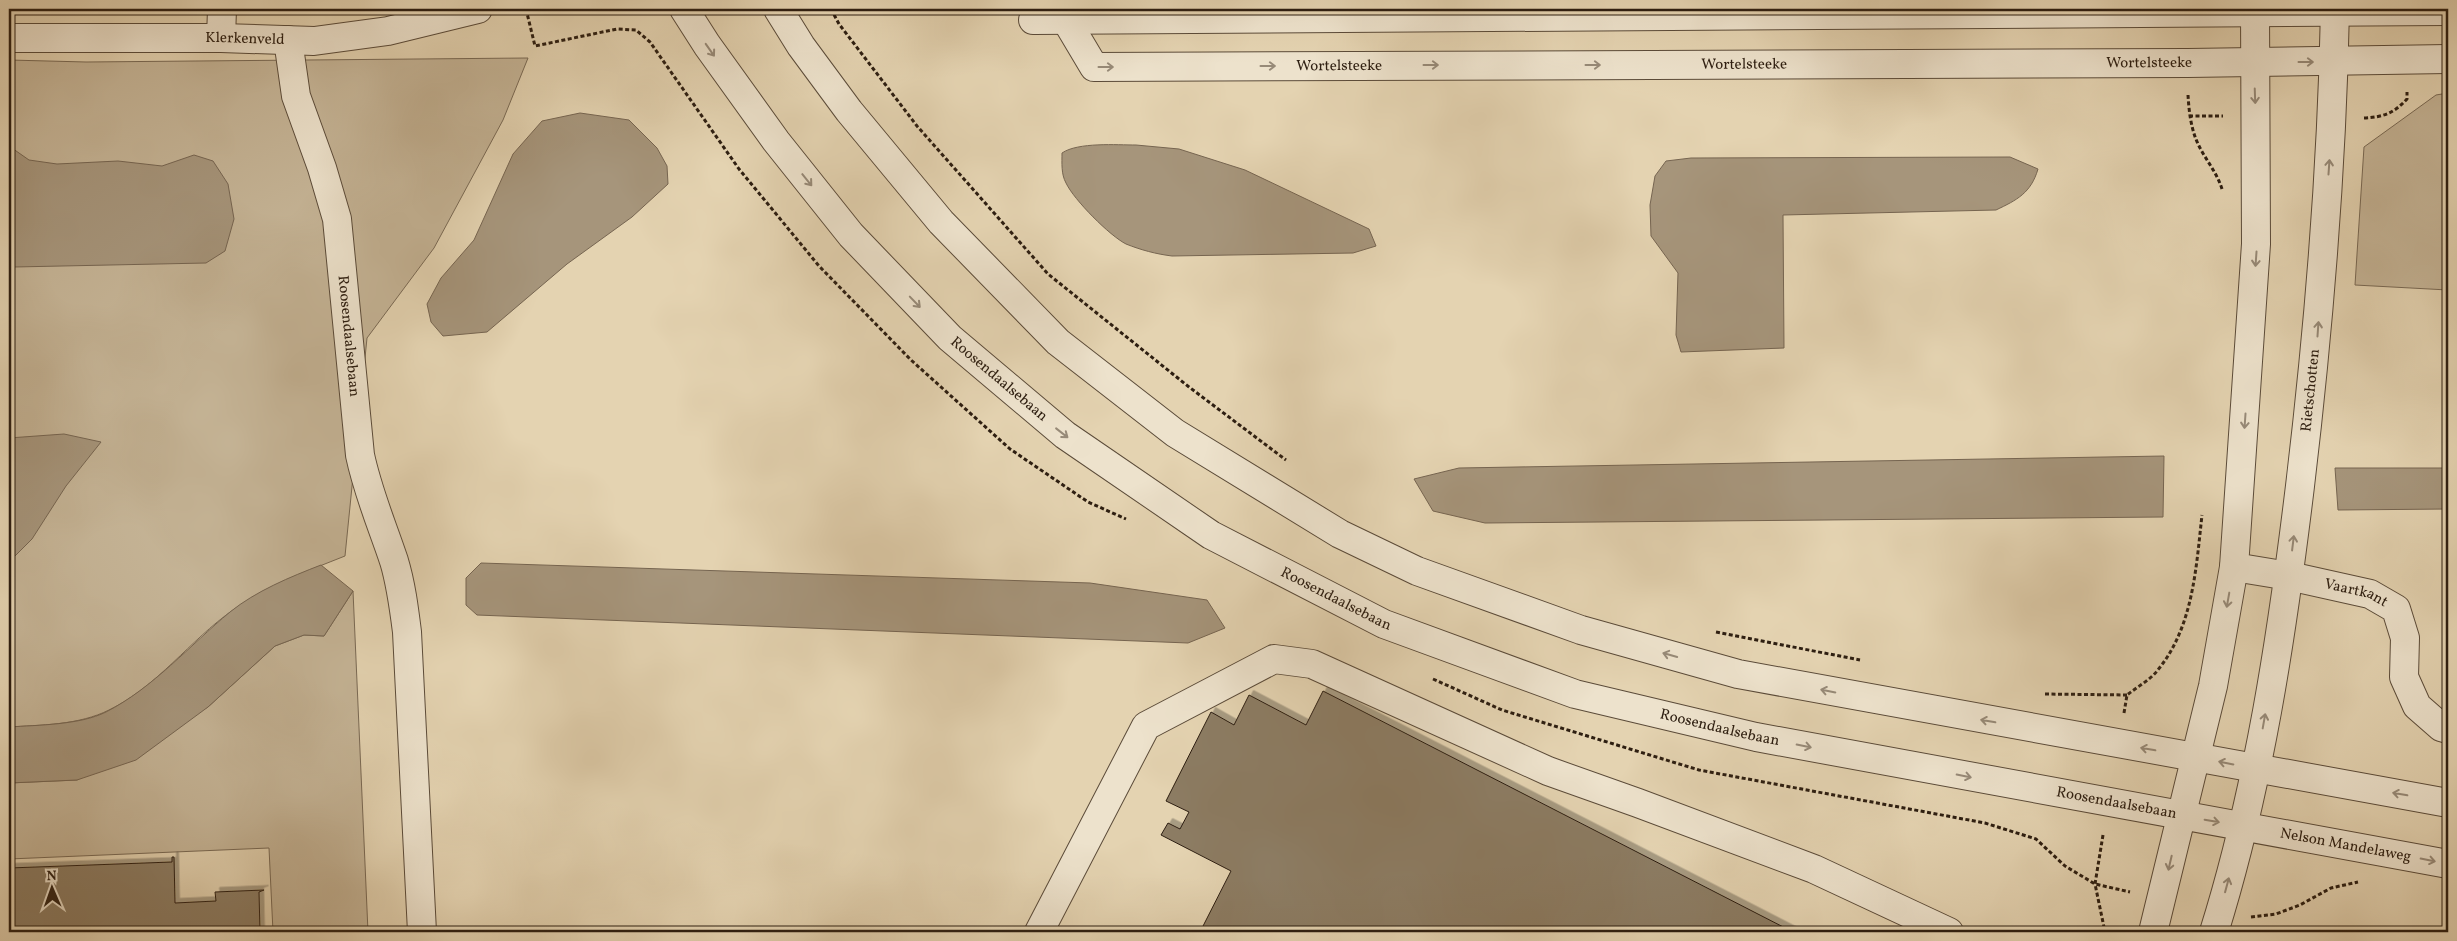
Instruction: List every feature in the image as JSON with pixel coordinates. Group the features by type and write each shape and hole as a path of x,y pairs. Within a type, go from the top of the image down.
{"street":[{"path":"221,38 222,9"},
{"name":"Klerkenveld","path":"9,38 221,38 288,40 356,37 478,9"},
{"name":"Roosendaalsebaan","path":"684,9 707,45 776,141 851,235 950,338 1065,435 1211,535 1384,624 1576,694 1756,737 2181,815 2196,757"},
{"path":"778,9 801,46 849,110 941,222 1058,342 1175,433 1340,534 1417,571 1581,630 1738,674 2448,803"},
{"name":"Rietschotten","path":"2256,769 2288,576 2317,341 2332,118 2335,10"},
{"path":"2196,757 2213,686 2234,567 2256,244 2255,11"},
{"path":"1033,20 1066,14 2448,11"},
{"name":"Wortelsteeke","path":"1066,14 1094,67 2334,62 2448,59"},
{"name":"Roosendaalsebaan","path":"288,40 296,96 322,168 337,219 360,455 367,488 394,562 408,632 422,932"},
{"name":"Vaartkant","path":"2234,567 2288,576 2370,594 2396,610 2405,638 2404,677 2417,706 2441,727 2448,729"},
{"path":"1039,932 1146,726 1274,659 1312,664 1548,771 1814,870 1949,932"},
{"path":"2217,922 2256,769"},
{"path":"2153,932 2181,815"},
{"name":"Nelson Mandelaweg","path":"2181,815 2448,864"}],"path":[{"path":"526,9 534,46"},
{"path":"831,9 839,24 917,126 1048,274 1189,387 1294,466"},
{"path":"2189,116 2198,144 2218,179 2224,196"},
{"path":"2041,694 2127,695 2157,672 2184,627 2197,565 2203,507"},
{"path":"1706,630 1868,662"},
{"path":"2119,744 2127,695"},
{"path":"2105,932 2095,884 2109,803"},
{"name":"Nelson Mandelaweg","path":"2217,922 2276,914 2300,905 2331,888 2367,880"},
{"path":"2095,884 2161,900"}],"shaded area":[{"path":"528,58 503,120 434,248 367,338 345,556 287,580 246,601 217,622 143,689 109,710 85,719 47,725 9,727 9,60 86,62"},
{"path":"2448,93 2448,290 2355,285 2364,147 2436,95"},
{"path":"580,113 629,120 657,148 667,166 668,184 632,217 567,264 487,332 443,336 431,322 427,304 441,278 474,240 513,154 542,121"},
{"path":"1136,145 1179,149 1245,170 1369,229 1376,246 1353,253 1172,256 1149,252 1126,244 1102,226 1070,190 1063,176 1062,153 1069,149 1087,146"},
{"path":"9,146 29,160 57,164 118,161 162,166 194,155 213,161 228,184 234,219 225,251 206,263 14,267 9,265"},
{"path":"2010,157 2038,169 2031,184 2022,195 1996,210 1783,215 1784,348 1681,352 1676,335 1678,273 1651,236 1650,205 1655,176 1666,161 1691,158"},
{"path":"64,434 101,442 66,486 32,539 9,562 9,438"},
{"path":"2164,456 2163,517 1485,523 1433,511 1414,479 1459,468"},
{"path":"2335,468 2448,468 2448,509 2338,510"},
{"path":"481,563 1090,583 1207,600 1225,628 1188,643 477,615 466,605 466,578"},
{"path":"321,565 353,591 324,636 304,635 275,646 208,707 136,760 77,780 9,783 9,727 72,722 106,712 140,691 155,679 240,604 274,585"},
{"path":"353,591 368,932 273,932 269,848 9,859 9,783 77,780 208,707 275,646 304,635 324,636"}],"building":[{"path":"1323,691 1793,932 1200,932 1231,871 1161,835 1168,823 1180,829 1189,812 1166,801 1211,712 1234,725 1249,695 1306,725"},
{"path":"172,857 174,857 175,903 216,901 215,892 264,890 259,892 260,932 9,932 9,868 172,862"}]}
